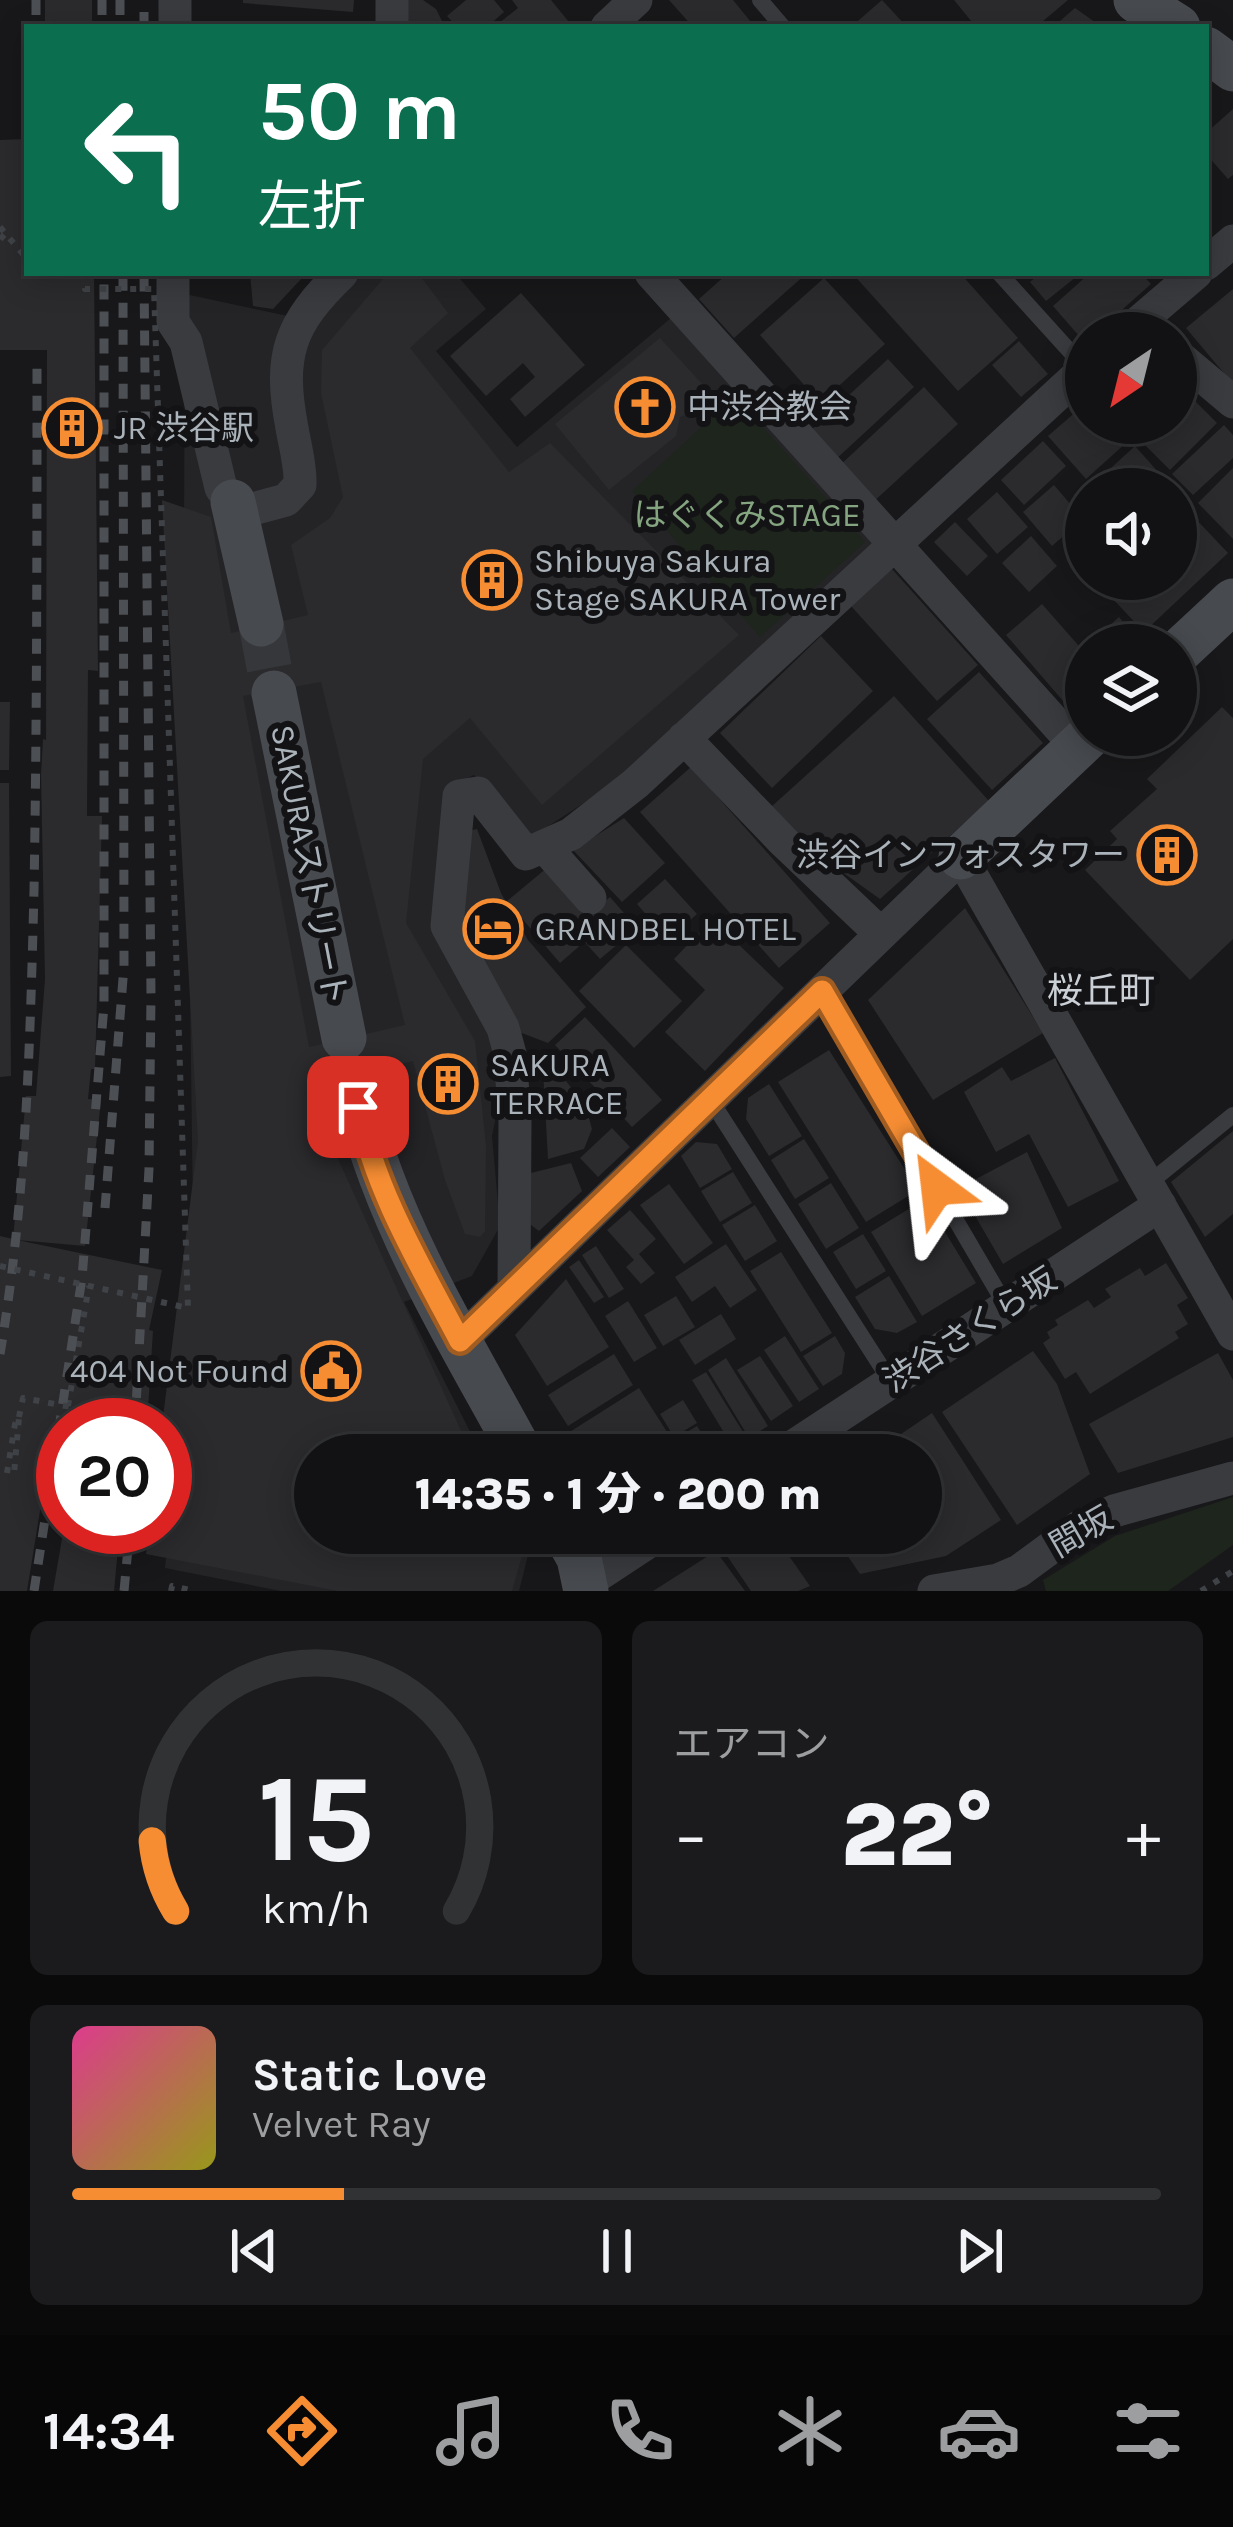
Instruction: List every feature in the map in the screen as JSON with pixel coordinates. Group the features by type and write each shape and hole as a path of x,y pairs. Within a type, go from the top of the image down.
{"street":[{"path":"610,24 636,0"},
{"path":"1136,0 1172,24"},
{"path":"1209,261 1233,241"},
{"path":"173,276 173,322 186,342 221,488 236,508 261,623"},
{"path":"236,508 286,500 300,485 285,397 289,344 314,300 339,276"},
{"path":"654,276 893,544 1065,721"},
{"path":"1156,312 1193,276"},
{"path":"1197,372 1233,402"},
{"path":"514,1288 510,1054 503,1028 447,926 459,796 478,793 526,854 571,835 635,784 1065,387"},
{"path":"1197,634 1233,601"},
{"name":"SAKURAストリート","path":"274,693 364,1136 389,1206 511,1434"},
{"path":"684,738 881,934"},
{"path":"460,1341 1068,756"},
{"path":"544,846 590,898"},
{"path":"961,857 1233,1334"},
{"name":"渋谷さくら坂","path":"812,1434 1006,1306 1154,1195"},
{"name":"間坂","path":"934,1591 998,1580 1079,1527 1114,1511 1233,1478"},
{"path":"573,1554 586,1587 632,1554"}],"lane":[{"path":"760,0 780,24"},
{"path":"1002,276 1065,345"},
{"path":"822,991 1006,1306"},
{"path":"710,1099 891,1382"},
{"path":"1154,1195 1233,1115"}],"path":[{"path":"0,231 24,256"},
{"path":"0,1266 188,1308 154,290 86,289 85,276"},
{"path":"69,1398 89,1286"},
{"path":"11,1473 23,1398 36,1400"},
{"path":"1202,1591 1233,1571"},
{"path":"171,1591 172,1586 195,1591"}],"shaded area":[{"path":"359,276 458,276 486,309 436,351 517,447 671,318 873,544 636,769 530,838 474,775 445,789 502,1086 492,1136 500,1226 472,1276 404,1302 471,1434 294,1434 294,1554 528,1554 519,1591 281,1591 165,1568 166,1554 192,1554 192,1398 183,1398 194,1291 185,294 311,321"}],"green space":[{"name":"はぐくみSTAGE","path":"735,396 865,542 760,637 632,491"},
{"path":"1233,1497 1233,1545 1168,1591 1046,1591 1043,1580 1115,1536"}],"building":[{"path":"45,0 92,0 92,24 45,24"},
{"path":"243,0 354,0 353,12"},
{"path":"406,0 423,0 436,9 444,24 406,24"},
{"path":"466,0 494,0 504,12 490,24 454,24 447,16"},
{"path":"512,0 551,0 571,24 498,24 518,8"},
{"path":"669,0 733,0 753,24 690,24"},
{"path":"882,0 904,24 854,24"},
{"path":"954,0 1068,0 1040,24 974,24"},
{"path":"1075,8 1098,24 1056,24"},
{"path":"1233,109 1233,175 1228,179 1209,157 1209,130"},
{"path":"24,139 24,276 94,276 98,671 88,670 87,816 102,816 95,1069 91,1069 88,1099 101,1100 85,1246 17,1240 162,1270 149,1330 153,1331 149,1398 36,1398 36,1536 27,1591 0,1591 0,1236 13,1239 26,1096 36,1096 45,979 41,775 46,740 47,350 0,350 0,140"},
{"path":"250,276 303,277 273,309 253,306"},
{"path":"385,276 420,276 448,313 410,348 509,472 550,443 739,635 542,805 470,718 423,759 406,923 475,1041 486,1146 485,1231 480,1237 465,1234 445,1180 413,1061 315,1083 335,1152 463,1434 294,1434 294,1554 522,1554 512,1591 338,1591 146,1554 192,1554 192,1398 165,1398 198,1141 162,500 211,517 231,633 308,615 291,545 330,518 343,497 321,393 322,350","holes":["321,682 405,1025 309,1047 243,696"]},
{"path":"725,276 804,276 734,338 699,299"},
{"path":"855,276 963,276 1018,338 958,391"},
{"path":"1037,276 1077,276 1046,301 1030,282"},
{"path":"1087,276 1144,276 1151,284 1120,312 1065,312 1065,320 1053,306"},
{"path":"824,278 885,344 820,403 760,335"},
{"path":"1233,289 1233,384 1197,341 1197,319"},
{"path":"521,293 585,365 525,417 510,399 535,377 523,363 486,396 450,356"},
{"path":"660,338 704,386 703,407 680,417 676,436 609,490 555,424"},
{"path":"1019,341 1048,374 1021,397 992,365"},
{"path":"888,359 914,387 834,461 808,433"},
{"path":"924,387 958,424 871,504 837,468"},
{"path":"1197,403 1217,423 1197,443"},
{"path":"1065,421 1065,444 1125,444 1098,468 1076,468 1048,436"},
{"path":"1224,425 1233,435 1233,458 1197,491 1197,468 1178,468"},
{"path":"1043,441 1066,466 1024,505 1001,480"},
{"path":"1146,444 1196,444 1172,468"},
{"path":"1135,446 1155,468 1111,468"},
{"path":"1233,468 1233,539 1198,503"},
{"path":"1054,485 1065,498 1065,535 1052,546 1023,512"},
{"path":"997,492 1028,527 997,554 967,519"},
{"path":"1197,520 1228,553 1197,582"},
{"path":"955,522 988,556 967,576 934,542"},
{"path":"1031,536 1057,566 1029,592 1002,563"},
{"path":"892,569 978,665 937,701 851,606"},
{"path":"1114,600 1178,600 1153,624 1136,624"},
{"path":"1042,604 1065,630 1065,701 1064,702 1006,635"},
{"path":"821,636 873,691 772,788 720,733"},
{"path":"979,672 1043,743 992,790 927,719"},
{"path":"894,696 989,801 880,899 824,859 771,807"},
{"path":"0,702 10,702 9,770 0,770"},
{"name":"渋谷インフォスタワー","path":"1222,707 1233,718 1233,939 1190,980 1085,870 1117,839 1110,831 1157,789 1147,779 1171,756 1197,756 1197,731"},
{"path":"691,767 830,923 779,968 640,812"},
{"path":"0,783 9,783 11,1076 0,1077"},
{"path":"624,818 665,863 622,902 573,850"},
{"name":"GRANDBEL HOTEL","path":"477,829 501,893 528,940 586,1007 548,1043 514,1030 459,917 468,831"},
{"path":"548,867 587,913 569,928 583,943 560,963 507,901"},
{"path":"665,879 697,914 668,940 637,904"},
{"path":"610,897 637,928 600,959 573,929"},
{"path":"965,908 1043,1033 933,1100 868,1000"},
{"path":"712,919 784,988 705,1071 665,1032 705,990 674,959"},
{"path":"626,945 682,1001 634,1048 579,991"},
{"path":"585,1017 662,1100 632,1127 555,1045"},
{"path":"829,1050 918,1190 866,1222 778,1082"},
{"path":"1055,1058 1119,1181 1068,1207 1029,1134 996,1152 964,1092 1002,1067 1011,1081"},
{"path":"556,1068 586,1107 592,1129 584,1149 548,1159 543,1069"},
{"path":"769,1084 802,1136 769,1156 746,1119 748,1098"},
{"path":"612,1128 630,1147 598,1177 580,1158"},
{"path":"1233,1131 1233,1214 1205,1237 1171,1182"},
{"path":"804,1139 829,1178 795,1199 771,1160"},
{"path":"696,1142 717,1144 732,1169 700,1188 681,1156"},
{"path":"1027,1152 1062,1228 1003,1264 959,1188"},
{"path":"571,1163 582,1191 539,1231 531,1225 527,1174"},
{"path":"733,1172 752,1203 720,1222 701,1191"},
{"path":"831,1183 859,1228 826,1249 798,1204"},
{"path":"669,1184 713,1243 684,1264 640,1205"},
{"path":"925,1199 976,1283 922,1316 871,1232"},
{"path":"755,1205 777,1241 745,1261 722,1225"},
{"path":"630,1210 656,1239 639,1254 655,1273 641,1284 626,1267 634,1260 607,1230"},
{"path":"863,1234 886,1271 856,1289 833,1252"},
{"path":"726,1244 757,1290 730,1308 715,1286 692,1302 675,1277"},
{"path":"596,1246 624,1289 609,1298 582,1255"},
{"path":"781,1252 832,1333 801,1352 750,1271"},
{"path":"579,1260 604,1297 594,1303 569,1267"},
{"path":"1166,1263 1188,1298 1177,1305 1188,1324 1175,1332 1179,1338 1090,1394 1076,1372 1065,1379 1043,1343 1050,1338 1047,1332 1058,1325 1055,1320 1088,1300 1094,1308 1111,1297 1105,1289 1140,1268 1145,1276"},
{"path":"889,1276 917,1322 897,1333 875,1329 855,1297"},
{"path":"566,1279 609,1347 547,1386 515,1335"},
{"path":"676,1296 695,1327 663,1346 644,1315"},
{"path":"628,1301 657,1348 634,1362 605,1316"},
{"path":"721,1314 736,1339 695,1365 679,1340"},
{"path":"785,1336 819,1389 799,1402 764,1350"},
{"path":"835,1336 845,1353 842,1374 823,1386 803,1356"},
{"path":"1033,1351 1057,1384 1090,1474 1017,1525 942,1412"},
{"path":"1218,1353 1233,1380 1233,1437 1118,1473 1089,1424"},
{"path":"614,1354 633,1385 568,1426 548,1395"},
{"path":"760,1356 793,1406 771,1421 737,1370"},
{"path":"726,1358 768,1426 747,1434 708,1370"},
{"path":"706,1372 744,1434 725,1434 692,1380"},
{"path":"639,1388 668,1434 566,1434"},
{"path":"683,1400 697,1423 672,1434 660,1414"},
{"path":"932,1413 1001,1520 946,1556 860,1574 846,1554 942,1554 942,1434 901,1434"},
{"path":"59,1554 117,1554 114,1591 53,1591"},
{"path":"718,1554 745,1591 653,1591"},
{"path":"726,1554 788,1554 810,1586 798,1591 751,1591"}],"tunnel":[{"path":"261,624 274,693"}],"railway":[{"path":"36,0 36,24"},
{"path":"102,0 102,24"},
{"path":"120,0 120,24"},
{"path":"144,0 144,24"},
{"path":"34,1591 82,1278 104,1005 104,276"},
{"path":"105,1208 124,966 123,276"},
{"path":"136,1398 149,1169 151,996 144,276"},
{"path":"0,1354 21,1181 31,1008 37,363"},
{"path":"124,1591 127,1554"}],"place":[{"name":"中渋谷教会","path":"645,407"},
{"name":"JR 渋谷駅","path":"72,428"},
{"name":"Shibuya Sakura Stage SAKURA Tower","path":"492,580"},
{"name":"渋谷インフォスタワー","path":"1167,855"},
{"name":"GRANDBEL HOTEL","path":"493,929"},
{"name":"SAKURA TERRACE","path":"448,1084"},
{"name":"404 Not Found","path":"331,1371"}],"district":[{"name":"桜丘町","path":"1101,991"}],"route":[{"path":"358,1107 389,1206 460,1341 822,991 937,1188"}]}
